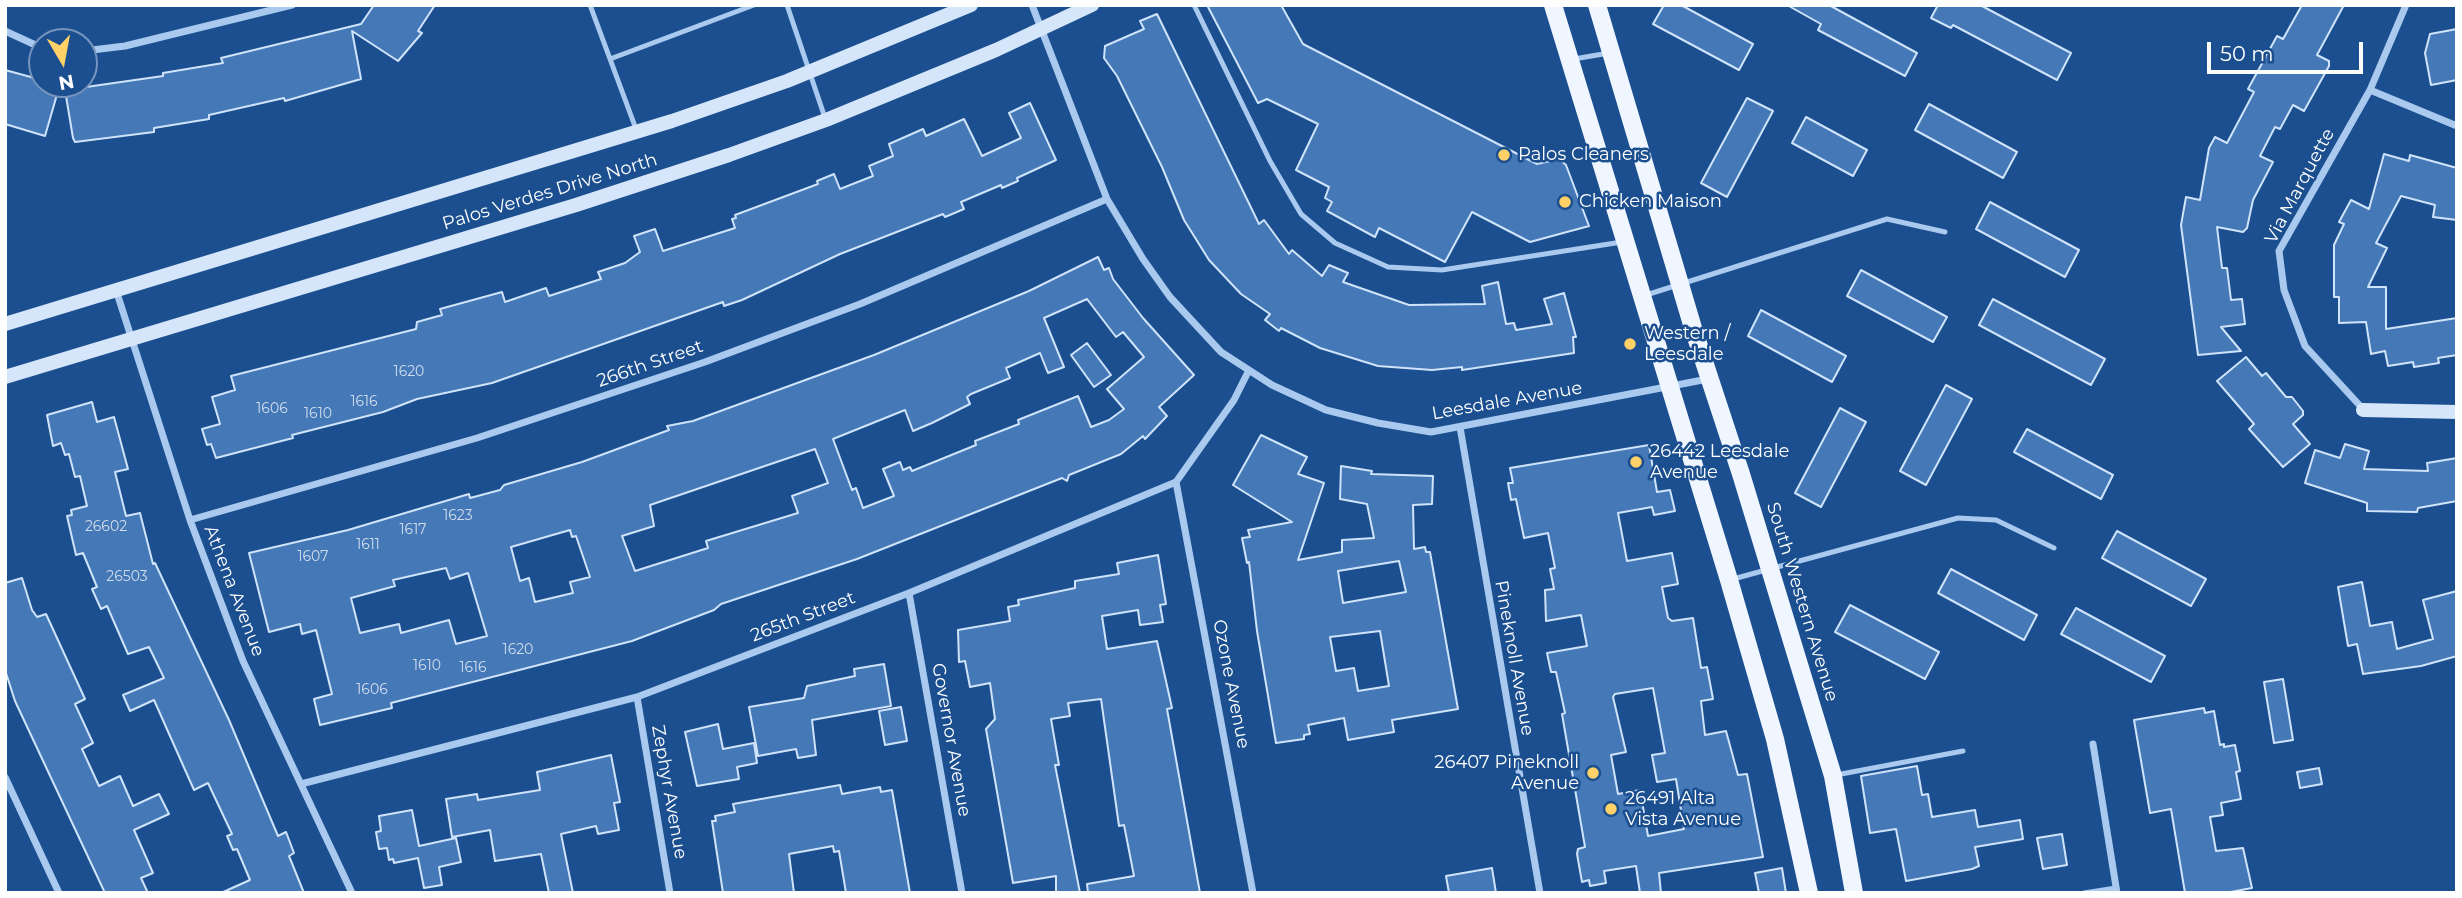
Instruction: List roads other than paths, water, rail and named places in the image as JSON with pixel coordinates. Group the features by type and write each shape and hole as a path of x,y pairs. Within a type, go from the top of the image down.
{"main road":[{"name":"Palos Verdes Drive North","path":"5,324 636,132 809,72 971,5"},
{"name":"Palos Verdes Drive North","path":"5,377 650,182 826,120 1093,5"},
{"path":"1553,5 1730,580 1775,739 1809,893"},
{"name":"South Western Avenue","path":"1597,5 1709,379 1833,776 1854,893"},
{"path":"2363,410 2457,412"}],"street":[{"path":"98,49 125,46 292,5"},
{"name":"Leesdale Avenue","path":"1032,5 1107,199 1170,297 1221,352 1272,385 1326,410 1378,424 1431,432 1709,379"},
{"name":"Via Marquette","path":"2363,410 2305,346 2284,290 2279,251 2370,90 2406,5"},
{"path":"5,31 28,42"},
{"path":"2370,90 2457,126"},
{"name":"266th Street","path":"190,520 477,438 692,366 860,304 1107,199"},
{"name":"Athena Avenue","path":"116,290 190,520 243,661 352,893"},
{"path":"1175,482 1234,400 1249,370"},
{"name":"Pineknoll Avenue","path":"1460,427 1540,893"},
{"name":"265th Street","path":"301,783 637,697 909,593 1175,482"},
{"name":"Ozone Avenue","path":"1175,482 1253,893"},
{"name":"Governor Avenue","path":"909,593 962,893"},
{"name":"Zephyr Avenue","path":"637,697 670,893"},
{"path":"2093,744 2117,890"},
{"path":"5,777 59,893"}],"lane":[{"path":"590,5 636,132"},
{"path":"610,59 754,5"},
{"path":"787,5 826,120"},
{"path":"1194,5 1270,161 1301,214 1335,243 1388,267 1441,270 1626,242"},
{"path":"1570,60 1612,52"},
{"path":"1643,296 1887,219 1945,232"},
{"path":"1730,580 1958,519 1996,520 2054,548"},
{"path":"1833,776 1963,751"},
{"path":"2084,893 2117,890"}],"place":[{"name":"Palos Cleaners","path":"1504,155"},
{"name":"Chicken Maison","path":"1565,202"},
{"name":"Western / Leesdale","path":"1630,344"},
{"name":"26442 Leesdale Avenue","path":"1636,462"},
{"name":"26407 Pineknoll Avenue","path":"1593,773"},
{"name":"26491 Alta Vista Avenue","path":"1611,809"}]}
